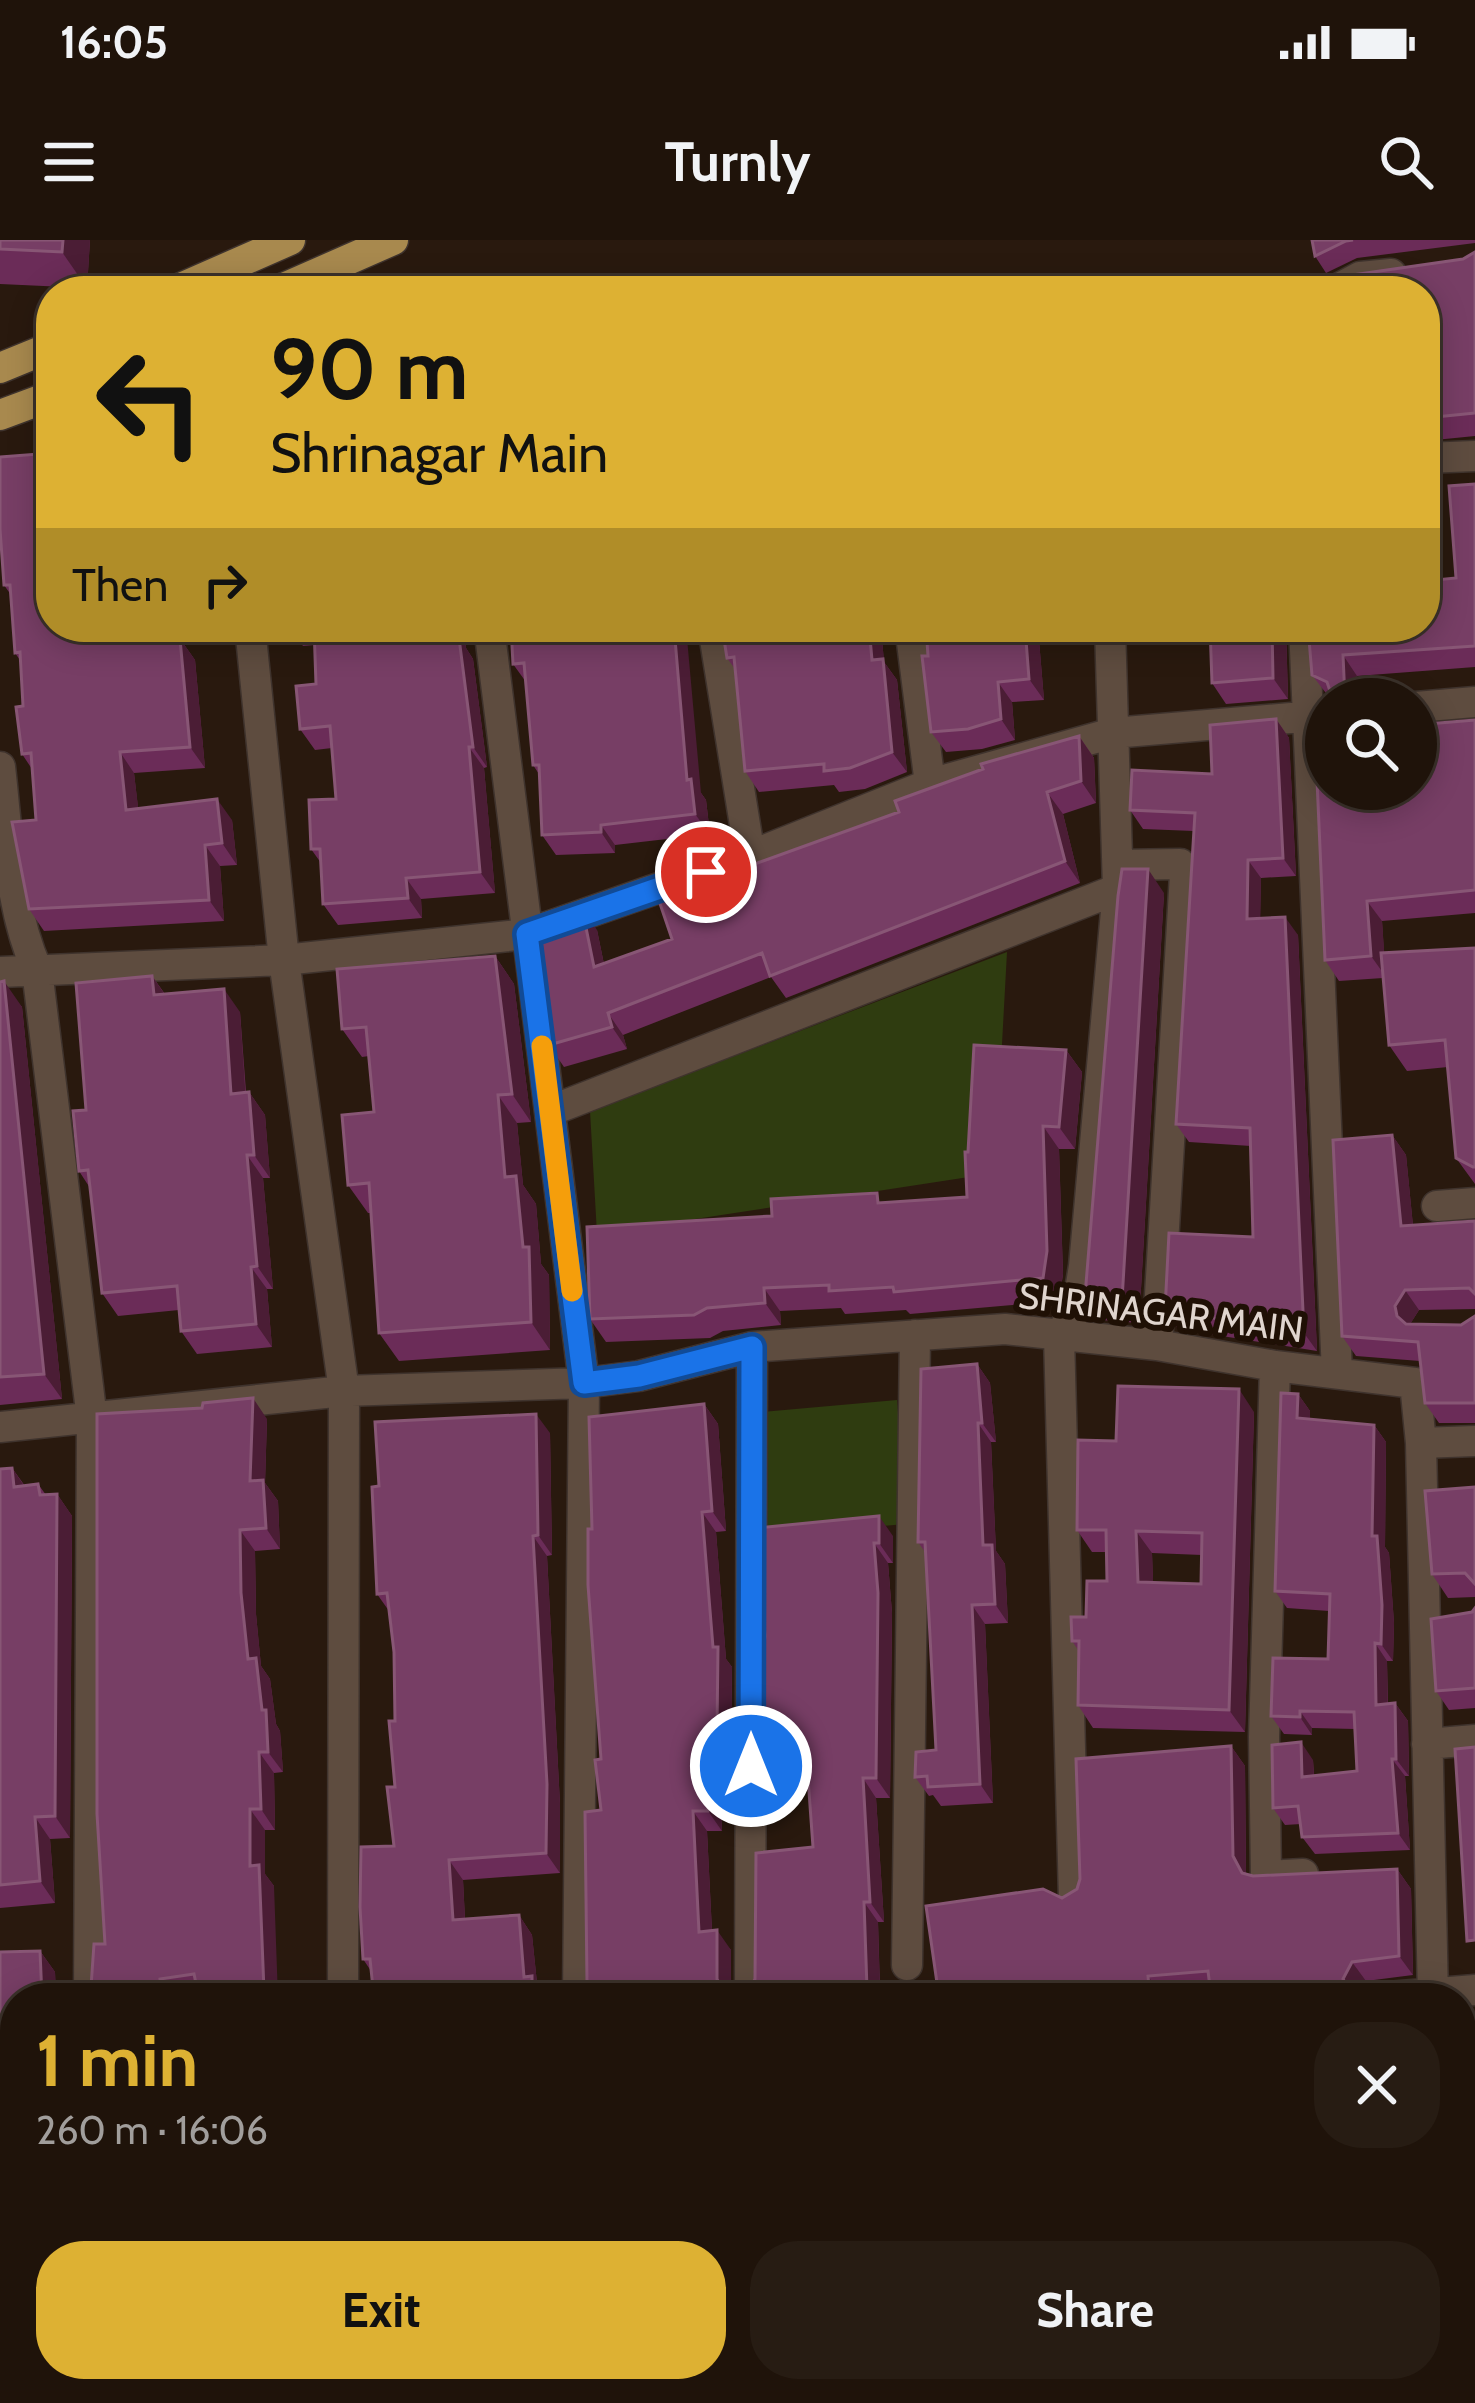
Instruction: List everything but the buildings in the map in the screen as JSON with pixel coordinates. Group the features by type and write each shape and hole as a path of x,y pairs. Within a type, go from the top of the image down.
{"main road":[{"path":"207,276 290,240"},
{"path":"311,276 393,240"},
{"path":"0,368 36,353"},
{"path":"0,415 36,402"}],"street":[{"path":"1368,276 1428,268"},
{"path":"1440,458 1475,457"},
{"path":"252,642 284,960 344,1391 343,1983"},
{"path":"491,642 584,1383 578,1983"},
{"path":"715,642 751,856"},
{"path":"912,642 930,784"},
{"path":"1073,1899 1059,1336 1077,1310 1084,1266 1118,877 1110,642"},
{"path":"1306,642 1311,678"},
{"path":"1437,705 1475,702"},
{"path":"0,972 284,960 527,934 751,856 930,784 1113,733 1305,717"},
{"path":"0,767 17,907 37,970 92,1419 89,1983"},
{"path":"1319,810 1336,1373"},
{"path":"550,1112 1118,877 1166,861 1180,864 1185,874 1157,1345"},
{"path":"1437,1206 1475,1202"},
{"name":"SHRINAGAR MAIN","path":"0,1427 344,1391 584,1383 639,1376 752,1347 1006,1329 1157,1345 1415,1383 1421,1443 1427,1744 1417,1869 1431,1983"},
{"path":"907,1965 915,1335"},
{"path":"750,1983 752,1347"},
{"path":"1275,1366 1264,1714 1266,1876 1336,1873"},
{"path":"1421,1443 1475,1441"},
{"path":"1424,1620 1458,1617"},
{"path":"1427,1744 1475,1739"}],"green space":[{"path":"1007,952 995,1173 597,1234 590,1111"},
{"path":"897,1400 906,1524 763,1536 752,1413"}],"slow traffic":[{"path":"542,1046 572,1291"}],"route":[{"path":"706,872 527,934 584,1383 639,1376 752,1347 751,1766"}]}
